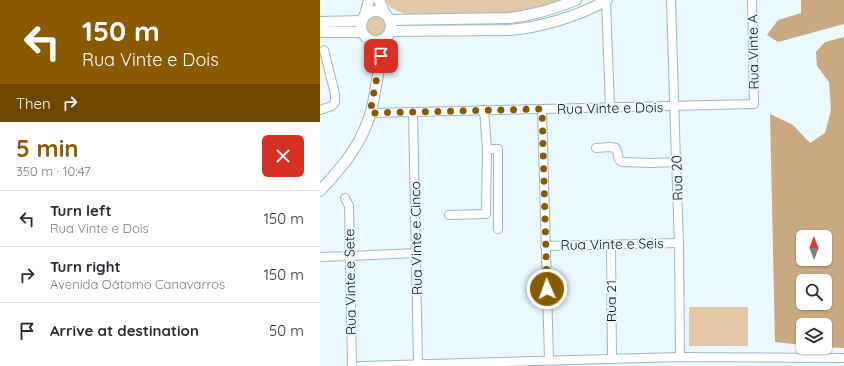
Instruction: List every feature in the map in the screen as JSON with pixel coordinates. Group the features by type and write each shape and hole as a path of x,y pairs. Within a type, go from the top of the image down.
{"main road":[{"path":"369,0 360,27 364,36 371,41 380,40 389,33 524,29 578,14 607,1"},
{"path":"320,191 340,170 358,145 370,113 383,47 391,27 379,0"},
{"path":"320,22 363,18 370,12 375,11 380,11 387,17 518,17 544,12 576,0"},
{"path":"320,32 362,32"}],"street":[{"name":"Rua 20","path":"671,0 679,243 680,357"},
{"name":"Rua Vinte A","path":"752,0 754,104"},
{"path":"607,1 610,108"},
{"path":"320,110 332,106 335,102 335,94 324,50"},
{"name":"Rua Vinte e Dois","path":"370,113 754,104"},
{"path":"542,109 545,246 550,363"},
{"path":"449,215 486,214 487,149 484,110"},
{"name":"Rua Vinte e Cinco","path":"413,112 418,365"},
{"path":"596,148 616,148 620,162 676,162"},
{"path":"487,149 498,149 498,229"},
{"name":"Rua Vinte e Sete","path":"346,198 349,206 352,366"},
{"name":"Rua Vinte e Seis","path":"545,246 679,243"},
{"name":"Rua 21","path":"611,244 617,361"},
{"path":"320,256 416,253"},
{"path":"360,366 550,363 680,357 844,358"}],"shaded area":[{"path":"385,0 568,0 542,9 504,14 405,14 391,8"},
{"path":"801,0 844,0 844,24 778,42 767,35 778,20 801,13"},
{"path":"373,14 381,18 385,26 381,34 373,38 365,34 361,26 365,18"},
{"path":"844,37 844,348 832,347 832,318 796,318 796,344 775,342 770,114 793,125 810,143 825,133 831,110 829,82 817,66 816,52 825,42"},
{"path":"689,307 748,307 748,346 689,346"}],"route":[{"path":"381,56 370,113 542,109 547,289"}]}
